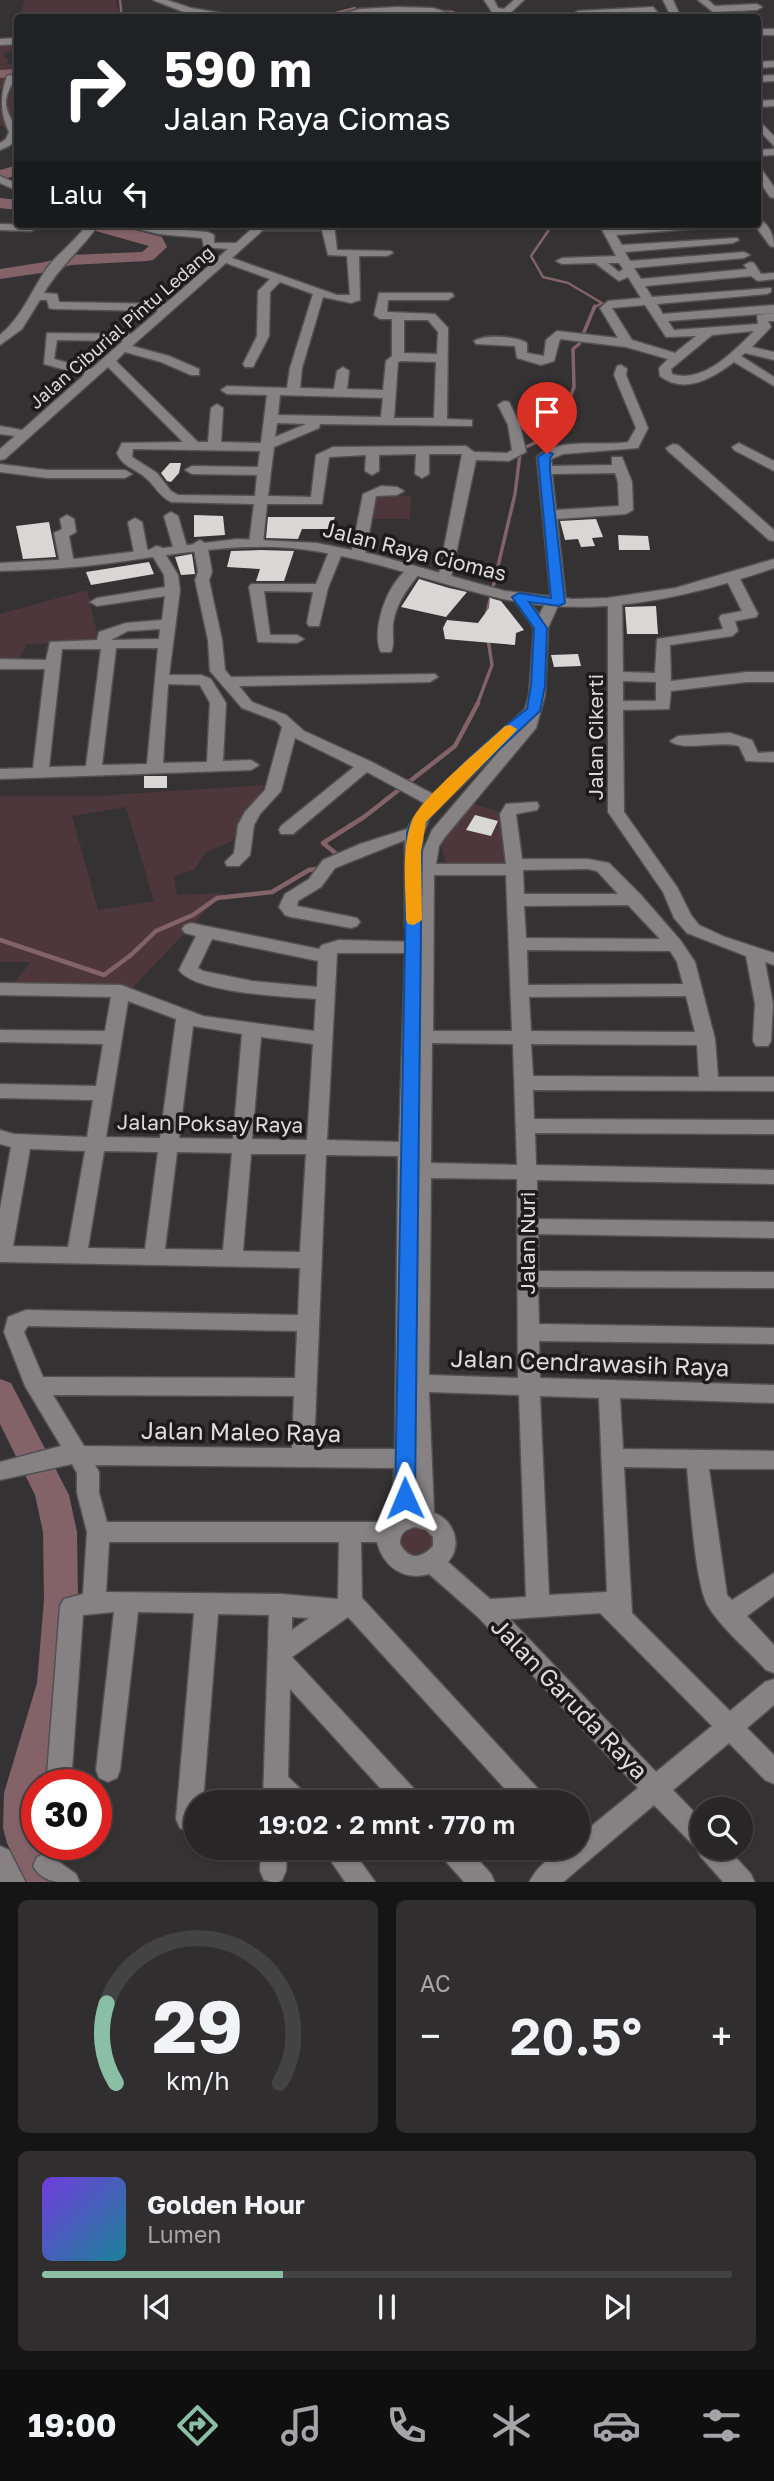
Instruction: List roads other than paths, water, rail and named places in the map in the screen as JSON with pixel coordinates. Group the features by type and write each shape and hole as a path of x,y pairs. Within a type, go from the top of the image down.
{"street":[{"path":"158,0 188,9 220,14"},
{"path":"489,0 501,14"},
{"path":"503,14 519,0"},
{"path":"703,0 713,9 761,9 743,0"},
{"path":"364,5 446,14"},
{"path":"593,14 653,10 656,14"},
{"path":"0,147 10,141 14,132 1,107 0,98 10,78"},
{"path":"770,132 774,143"},
{"path":"761,178 771,200"},
{"path":"0,341 18,326 43,281 90,228"},
{"path":"144,228 206,234 209,236 208,245 239,246"},
{"name":"Jalan Ciburial Pintu Ledang","path":"0,456 260,228"},
{"path":"328,228 332,252 387,253"},
{"path":"605,230 642,228"},
{"path":"725,228 770,296"},
{"path":"605,230 602,259 619,278 624,261"},
{"path":"605,230 659,318 673,335 708,332 764,318"},
{"path":"624,261 733,240"},
{"path":"225,259 336,298 356,298 353,254"},
{"path":"562,261 744,256"},
{"path":"637,283 774,276"},
{"path":"244,390 247,369 264,336 264,290 278,277"},
{"path":"293,391 296,368 319,292"},
{"path":"36,296 53,297 53,305 168,308"},
{"path":"440,423 444,331 431,317 380,316 383,296 448,296"},
{"path":"627,343 606,308 607,305 648,299 770,296"},
{"path":"708,332 664,371 666,376 684,382 700,377 739,353 764,318 774,309"},
{"path":"398,316 398,358"},
{"path":"659,318 764,318"},
{"path":"94,374 48,360 51,336 135,338"},
{"path":"480,341 521,343 521,355 524,358 547,360 554,337 627,343 678,358"},
{"path":"124,348 165,359 195,372"},
{"path":"739,353 774,356"},
{"path":"739,353 774,382"},
{"path":"372,471 385,422 392,360 443,358"},
{"path":"109,362 194,444"},
{"path":"98,1532 350,1532 406,1523 433,1522 444,1534 444,1550 433,1563 415,1567 398,1561 388,1548 406,1523 411,1459 414,1170 426,869 431,846 438,834 528,728 538,686 541,628 556,602 544,457 551,451 615,450 633,445 642,428 620,375 621,369"},
{"path":"340,392 343,371"},
{"path":"227,390 390,394"},
{"path":"256,543 274,391"},
{"path":"470,456 509,457 519,452 514,425 504,405"},
{"path":"214,445 217,408"},
{"path":"271,419 467,424"},
{"path":"330,421 302,428 266,446 131,445 124,453 126,459 152,476 166,494 176,499 317,501 324,455 340,449 466,450 470,456 444,579"},
{"path":"0,430 26,434"},
{"path":"739,447 774,467"},
{"path":"673,448 774,537"},
{"path":"422,474 423,450"},
{"path":"549,515 626,510 625,482 615,450"},
{"path":"0,468 47,474 125,474"},
{"path":"544,470 620,469"},
{"path":"192,470 263,471"},
{"path":"358,555 370,494 381,490 397,491"},
{"path":"171,516 180,547"},
{"path":"67,519 69,532 61,533 67,564"},
{"path":"135,522 149,552 171,575 173,590 161,679 155,768"},
{"name":"Jalan Raya Ciomas","path":"0,567 67,564 200,544 256,543 358,555 512,596 556,602 615,602 686,591 774,563"},
{"path":"200,544 205,572 202,580 215,640 218,671 226,682 247,705 281,718 298,734 366,765 435,802"},
{"path":"314,622 321,588 336,551"},
{"path":"386,649 385,625 392,599 415,570"},
{"path":"615,705 662,707 665,703 662,683 663,640 727,633 731,631 726,618 751,614 732,577"},
{"path":"297,639 263,639 256,587 321,588"},
{"path":"97,602 173,590"},
{"path":"512,596 541,628"},
{"name":"Jalan Cikerti","path":"615,602 616,812 671,891 682,918 704,935 774,959"},
{"path":"93,771 107,644 104,635 113,629 168,624"},
{"path":"40,772 55,645 166,642"},
{"path":"0,666 53,665"},
{"path":"616,676 662,683 774,677"},
{"path":"226,682 429,677"},
{"path":"161,679 201,680 216,696 215,766"},
{"path":"420,1047 414,947 415,832 418,821 514,725 533,711"},
{"path":"233,862 242,855 246,825 253,812 273,791 290,727"},
{"path":"678,741 730,738 746,743 752,758 774,757"},
{"path":"0,774 251,765"},
{"path":"287,830 366,765"},
{"path":"530,806 512,808 508,813 520,991 527,1174 774,1177"},
{"path":"351,922 295,913 288,907 289,900 316,883 323,867 374,845 415,832"},
{"path":"426,869 596,865 609,871 675,945 686,962 706,1039 709,1084"},
{"path":"515,900 635,899"},
{"path":"325,995 213,981 193,975 188,970 199,931 327,957"},
{"path":"517,944 675,945"},
{"path":"303,1459 310,1260 328,948 414,947"},
{"path":"754,951 769,1004 762,1041"},
{"path":"0,989 121,991 185,1018 323,1039"},
{"path":"520,991 694,990"},
{"path":"77,1255 121,991"},
{"path":"154,1257 185,1018"},
{"path":"232,1258 252,1030"},
{"path":"0,1036 112,1038"},
{"path":"420,1047 522,1040 706,1039"},
{"path":"523,1083 774,1084"},
{"path":"0,1091 103,1093"},
{"path":"525,1126 774,1127"},
{"name":"Jalan Poksay Raya","path":"0,1137 7,1140 94,1144 415,1149"},
{"path":"22,1141 1,1253 310,1260"},
{"name":"Jalan Nuri","path":"414,1170 527,1174 529,1388 538,1607"},
{"path":"527,1226 774,1230"},
{"path":"527,1279 774,1280"},
{"path":"94,1602 98,1532 88,1493 88,1472 70,1455 36,1386 13,1321 307,1323"},
{"path":"528,1332 774,1336"},
{"name":"Jalan Cendrawasih Raya","path":"412,1383 774,1394"},
{"path":"36,1386 305,1387"},
{"path":"609,1390 613,1458 615,1606 774,1772"},
{"name":"Jalan Maleo Raya","path":"4,1469 70,1455 411,1459"},
{"path":"613,1458 774,1461"},
{"path":"697,1459 712,1575 718,1600 774,1662"},
{"path":"280,1656 344,1606 350,1532"},
{"name":"Jalan Garuda Raya","path":"433,1563 486,1610 690,1825"},
{"path":"729,1615 774,1583"},
{"path":"60,1769 72,1606 94,1602 344,1606 521,1790"},
{"path":"107,1769 127,1602"},
{"path":"191,1790 206,1603"},
{"path":"276,1790 281,1604"},
{"path":"486,1610 615,1606"},
{"path":"280,1656 398,1790"},
{"path":"590,1839 774,1690"},
{"path":"0,1859 13,1882"},
{"path":"345,1860 363,1882"},
{"path":"462,1860 482,1882"},
{"path":"542,1882 565,1860"},
{"path":"721,1860 741,1882"},
{"path":"46,1866 67,1882"}],"waterway":[{"path":"120,0 122,14"},
{"path":"332,14 355,8"},
{"path":"435,10 457,14"},
{"path":"220,13 227,14"},
{"path":"0,74 14,73"},
{"path":"0,175 14,171"},
{"path":"0,203 14,205"},
{"path":"0,274 48,267 69,260 147,256 158,247 156,241 106,228"},
{"path":"550,228 531,256 543,277 568,283 602,303 595,307"},
{"path":"486,617 515,494 520,454 526,447 543,439 567,406 574,387 573,349 579,344 595,307"},
{"path":"477,705 492,665 488,639"},
{"path":"339,856 323,843 364,817 455,746 477,705"},
{"path":"0,940 104,975 131,955 156,931 193,915 217,898 272,892 309,870 322,868"},
{"path":"0,1392 52,1495 60,1532 61,1599 55,1683 23,1793 22,1828 26,1843 46,1882"}]}
